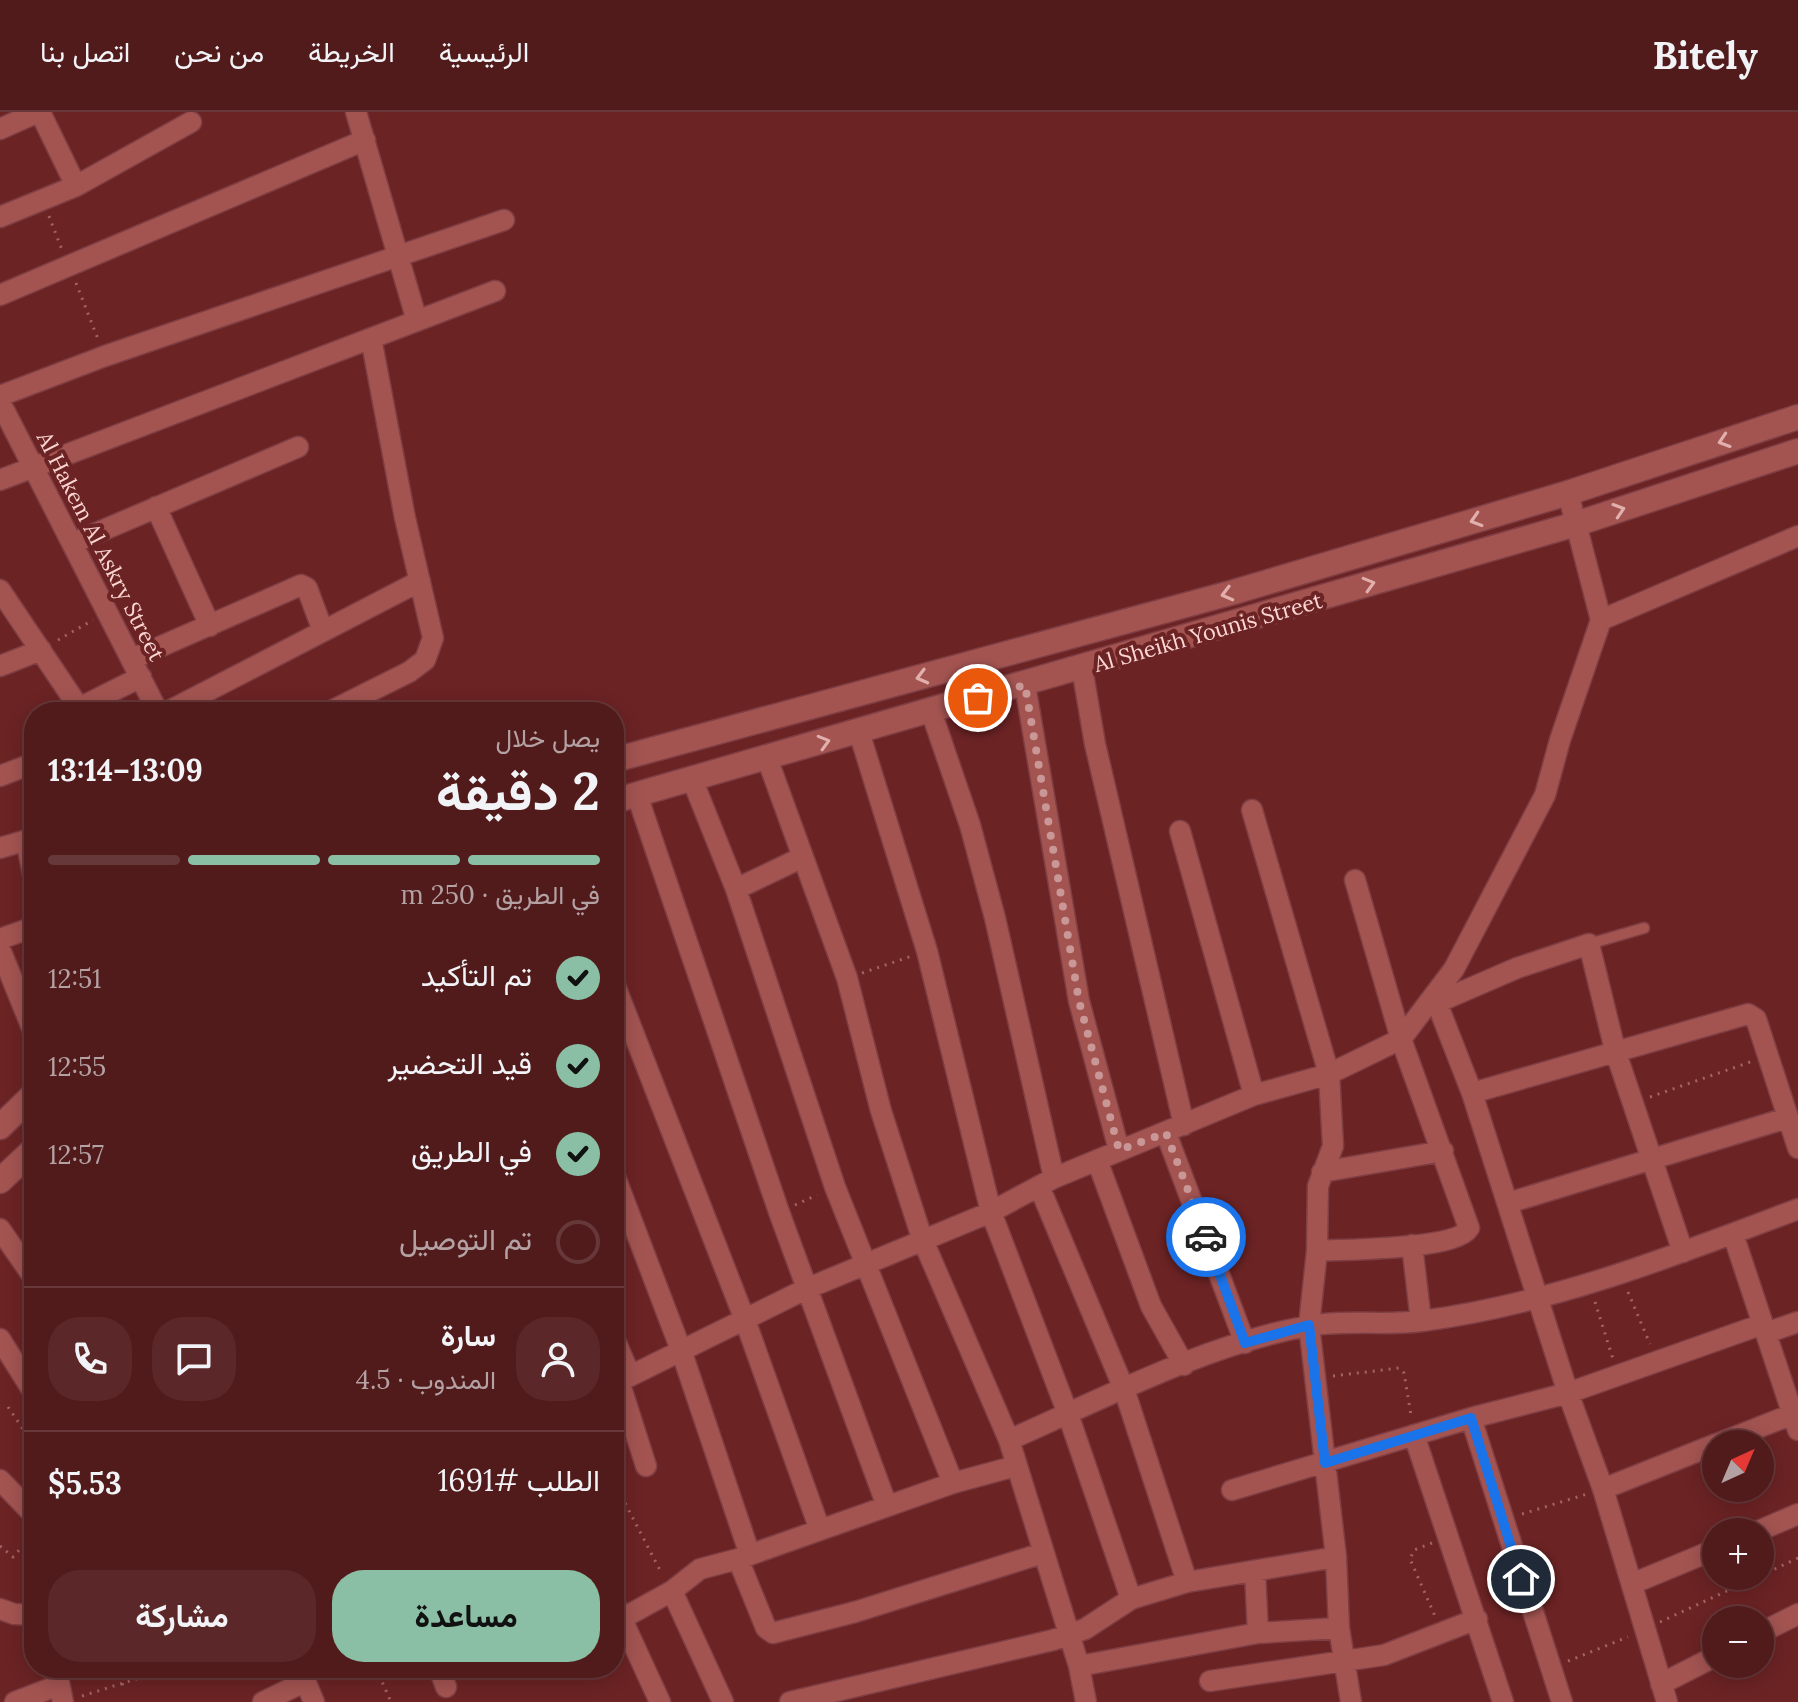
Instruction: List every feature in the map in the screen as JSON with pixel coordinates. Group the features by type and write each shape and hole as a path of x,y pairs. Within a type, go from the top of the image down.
{"street":[{"path":"0,129 39,112 76,186"},
{"path":"356,112 417,321"},
{"path":"0,217 76,186 191,122"},
{"path":"0,295 365,140"},
{"path":"0,399 105,356 504,220"},
{"path":"0,480 495,291"},
{"path":"349,702 409,672 425,660 433,638 371,338"},
{"name":"Al Hakem Al Askry Street","path":"0,399 153,702"},
{"name":"Al Sheikh Younis Street","path":"624,757 1234,592 1568,493 1798,417"},
{"path":"73,543 298,447"},
{"name":"Al Sheikh Younis Street","path":"625,798 1576,524 1798,451"},
{"path":"624,1378 806,1289 922,1238 991,1212 1046,1182 1119,1150 1254,1095 1329,1074 1401,1039 1436,1001 1545,795 1560,740 1601,620 1568,493"},
{"path":"156,507 210,626"},
{"path":"1601,620 1798,536"},
{"path":"186,702 420,581"},
{"path":"91,702 137,668 210,626 304,585 323,631"},
{"path":"0,590 75,702"},
{"path":"1046,643 1054,676"},
{"path":"0,666 41,650"},
{"path":"1082,668 1175,1129 1245,1343"},
{"path":"1025,685 1079,1001 1119,1150"},
{"path":"931,711 970,825 995,918 1046,1182 1124,1389 1187,1582"},
{"path":"859,732 927,951 991,1212 1068,1414 1131,1599"},
{"path":"767,758 847,978 881,1111 922,1238 1009,1440 1079,1666 1082,1701"},
{"path":"0,776 24,767"},
{"path":"692,779 736,889 835,1187 953,1483"},
{"path":"625,798 887,1506"},
{"path":"1252,810 1329,1074 1333,1146 1318,1186 1317,1251 1309,1325 1336,1557 1339,1628 1351,1702"},
{"path":"1180,831 1254,1095"},
{"path":"0,848 24,841"},
{"path":"736,889 801,858"},
{"path":"1317,1251 1412,1245 1463,1236 1469,1228 1401,1039 1355,880"},
{"path":"0,939 24,931"},
{"path":"1436,1001 1517,968 1589,944 1615,1050 1650,1162 1683,1252"},
{"path":"0,949 24,1008"},
{"path":"1436,1001 1472,1093 1568,1393 1634,1583 1664,1693 1702,1666"},
{"path":"624,1009 745,1320 820,1530"},
{"path":"1472,1093 1748,1014 1756,1019 1798,1148"},
{"path":"0,1127 24,1104"},
{"path":"1508,1203 1787,1118"},
{"path":"1322,1172 1443,1151"},
{"path":"0,1181 24,1158"},
{"path":"1097,1160 1151,1306 1184,1365"},
{"path":"624,1200 681,1350 766,1628 773,1633 855,1612 1043,1553"},
{"path":"1009,1440 1124,1389 1245,1343 1309,1325 1421,1321 1540,1299 1683,1252 1798,1209"},
{"path":"0,1229 24,1264"},
{"path":"1733,1234 1796,1419 1761,1430"},
{"path":"1412,1245 1421,1321"},
{"path":"1232,1490 1471,1418 1568,1393 1764,1329 1798,1322"},
{"path":"0,1339 24,1377"},
{"path":"624,1390 646,1466"},
{"path":"1471,1418 1562,1702"},
{"path":"1414,1435 1503,1702"},
{"path":"1603,1489 1702,1450"},
{"path":"624,1608 672,1591 700,1569 744,1557 953,1483 1016,1466"},
{"path":"0,1480 24,1505"},
{"path":"1774,1524 1798,1514"},
{"path":"1634,1583 1702,1555"},
{"path":"790,1702 1067,1635 1085,1629 1131,1599 1187,1582 1336,1557"},
{"path":"1255,1572 1258,1633"},
{"path":"672,1591 723,1702"},
{"path":"0,1609 24,1614"},
{"path":"1774,1626 1798,1614"},
{"path":"1210,1681 1384,1655 1477,1619"},
{"path":"624,1623 660,1702"},
{"path":"1079,1666 1258,1633 1339,1628"},
{"path":"263,1702 297,1678"},
{"path":"305,1678 314,1702"},
{"path":"15,1702 60,1689"}],"lane":[{"path":"1589,944 1644,928"}],"path":[{"path":"41,650 108,611"},
{"path":"847,978 927,951"},
{"path":"1632,1104 1768,1056"},
{"path":"779,1212 835,1187"},
{"path":"1620,1273 1656,1363"},
{"path":"1589,1283 1619,1376"},
{"path":"1313,1379 1399,1368 1404,1373 1414,1435"},
{"path":"8,1407 24,1430"},
{"path":"1503,1520 1603,1489"},
{"path":"624,1501 672,1591"},
{"path":"1443,1634 1410,1555 1414,1550 1449,1537"},
{"path":"0,1546 13,1557 24,1544"},
{"path":"1774,1569 1798,1558"},
{"path":"1550,1668 1645,1630 1730,1590"},
{"path":"121,1678 123,1686"},
{"path":"60,1689 123,1686 144,1678"},
{"path":"380,1678 391,1702"}],"way so far":[{"path":"978,698 1025,685 1079,1001 1119,1150 1166,1133 1206,1237"}],"route":[{"path":"1206,1237 1245,1343 1309,1325 1325,1463 1471,1418 1521,1579"}]}
